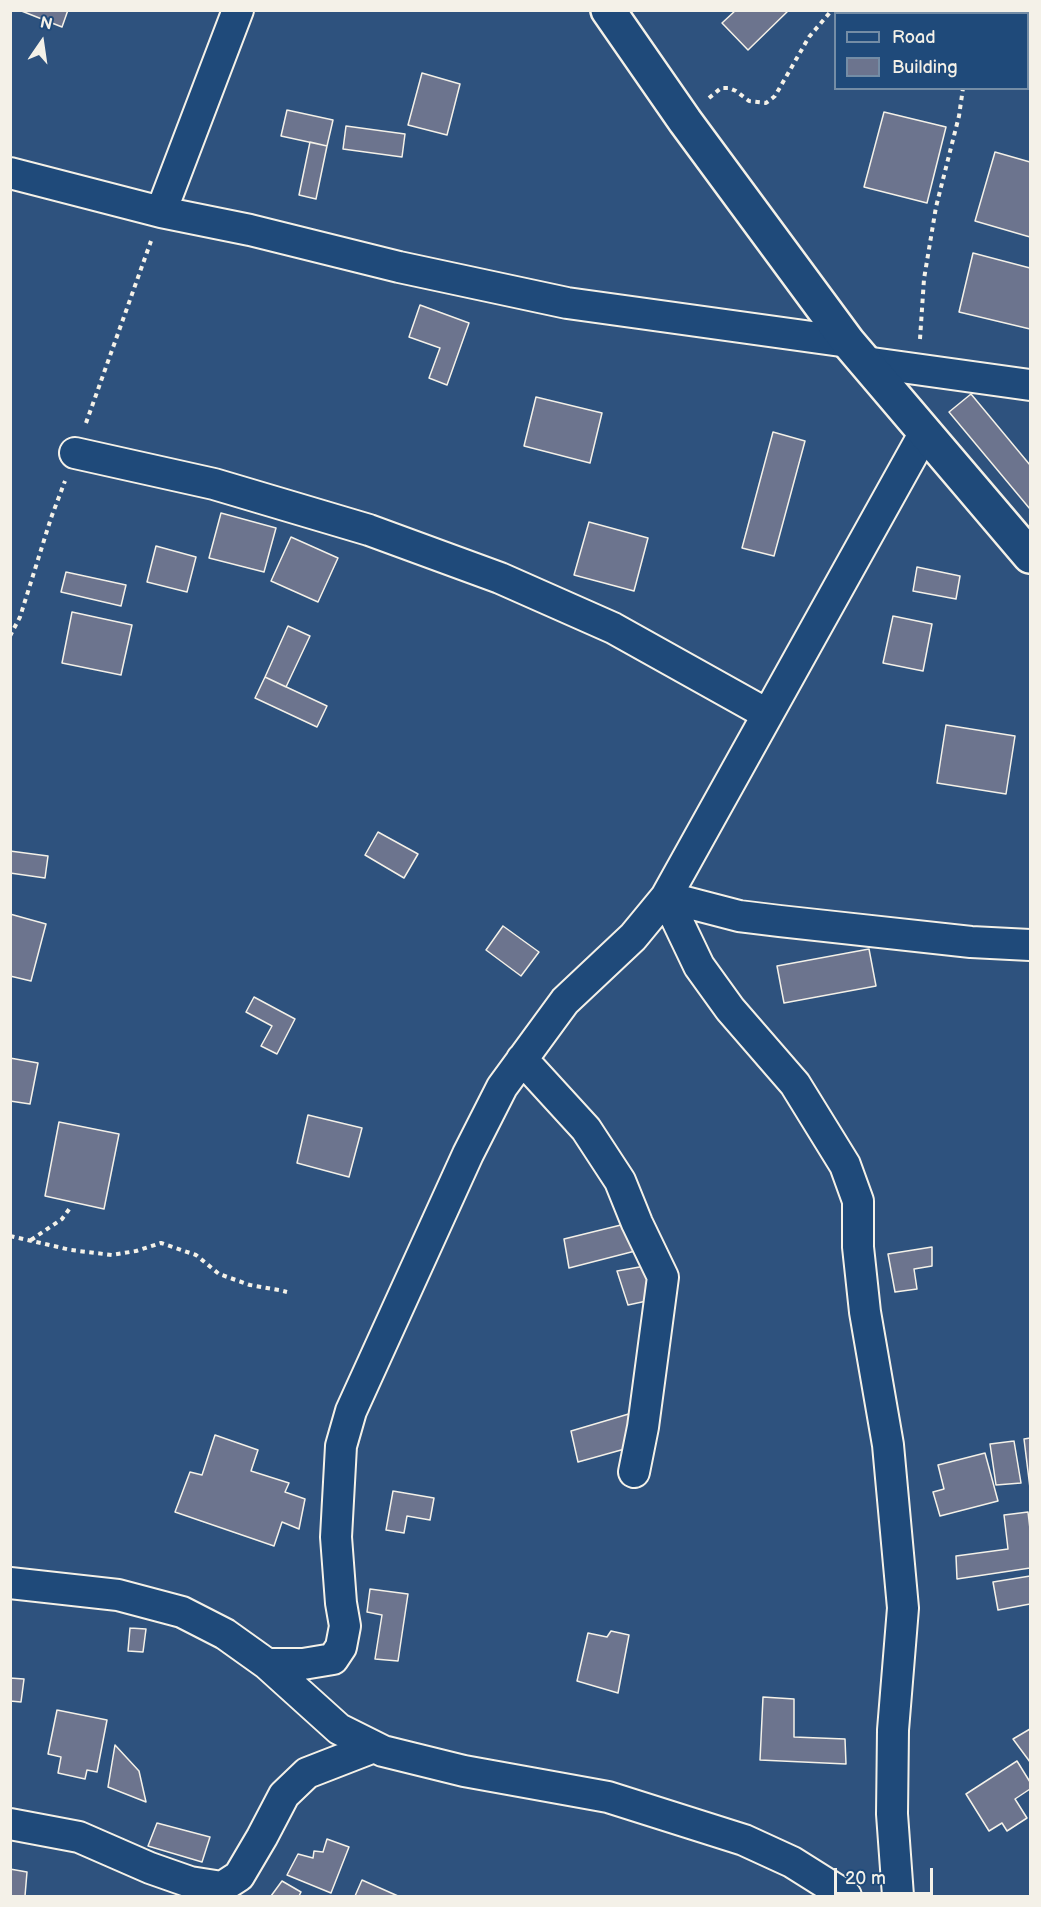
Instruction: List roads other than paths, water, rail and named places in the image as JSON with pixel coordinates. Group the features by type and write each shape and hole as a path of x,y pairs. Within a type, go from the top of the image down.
{"street":[{"path":"161,212 238,10"},
{"path":"608,10 685,122 856,352 1030,556"},
{"path":"10,173 161,212 250,230 399,267 567,303 856,352 917,370 1030,385"},
{"path":"267,1664 303,1664 333,1659 341,1647 345,1626 336,1537 341,1446 351,1411 468,1154 502,1087 565,1001 633,937 666,897 925,432"},
{"path":"75,453 236,491 369,530 500,578 613,628 767,714"},
{"path":"666,897 739,916 971,942 1030,945"},
{"path":"666,897 699,966 730,1009 795,1084 845,1165 858,1201 858,1247 865,1312 888,1445 903,1608 893,1730 892,1814 898,1896"},
{"path":"522,1059 586,1129 620,1180 637,1223 663,1277 643,1427 634,1472"},
{"path":"10,1583 118,1595 182,1612 225,1634 267,1664 339,1729 383,1751 464,1771 608,1797 744,1840 792,1862 846,1896"},
{"path":"10,1824 79,1837 150,1868 190,1882 222,1887 239,1876 284,1795 300,1780 308,1773 374,1747"}]}
